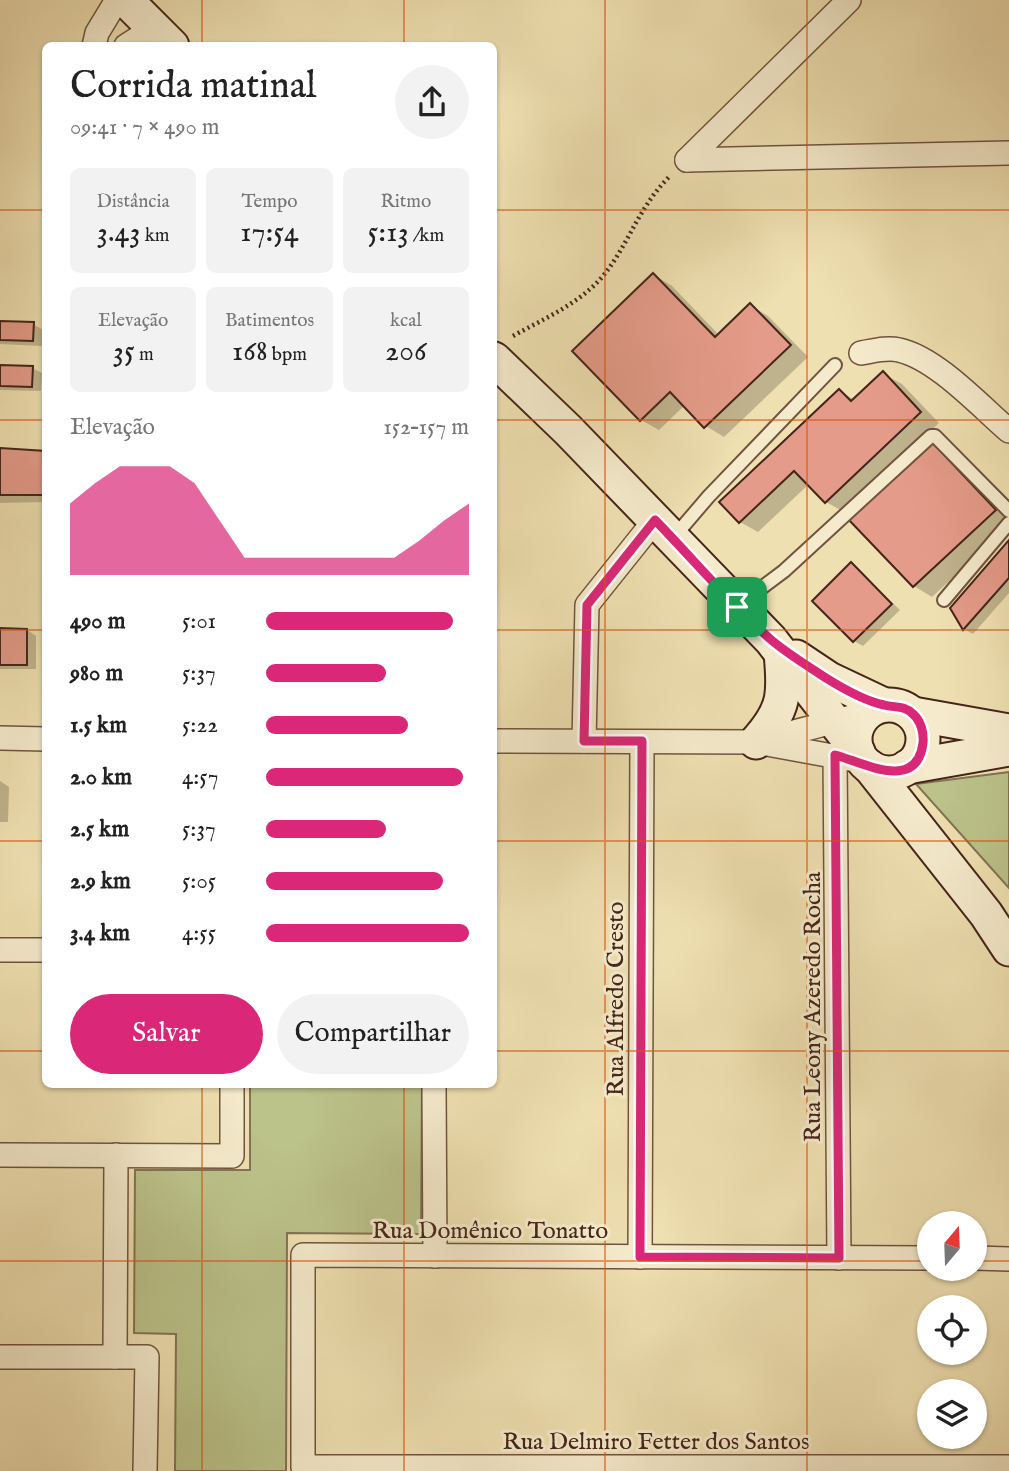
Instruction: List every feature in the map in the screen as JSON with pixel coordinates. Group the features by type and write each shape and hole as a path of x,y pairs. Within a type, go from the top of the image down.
{"street":[{"path":"95,42 97,33 117,0"},
{"path":"126,0 163,37"},
{"path":"849,0 687,160 1009,153"},
{"path":"142,42 163,37"},
{"path":"499,349 664,529 776,646 834,721 857,759 986,914 1009,949"},
{"path":"861,353 888,349 915,356 933,366 1009,431"},
{"path":"584,741 587,605 664,529"},
{"path":"776,646 923,732 923,742 915,761 907,767"},
{"path":"756,742 781,709 783,677 776,646"},
{"path":"857,759 856,731 888,711"},
{"path":"756,742 834,721 888,711 1006,732"},
{"path":"497,741 756,742 857,759 889,772 1006,732"},
{"path":"0,738 42,739"},
{"name":"Rua Alfredo Cresto","path":"640,1257 642,741"},
{"name":"Rua Leony Azeredo Rocha","path":"839,1258 837,823 857,759"},
{"path":"0,950 42,950"},
{"path":"0,1155 232,1156 232,1088"},
{"path":"434,1088 435,1256"},
{"path":"115,1357 116,1155"},
{"name":"Rua Domênico Tonatto","path":"303,1467 303,1255 917,1258"},
{"path":"987,1258 1009,1259"},
{"path":"0,1357 147,1357 145,1471"},
{"name":"Rua Delmiro Fetter dos Santos","path":"303,1467 1009,1467"}],"lane":[{"path":"664,529 709,496 835,365"},
{"path":"737,607 784,571 931,436 935,436 1009,511"},
{"path":"944,600 1009,523"}],"path":[{"path":"499,349 575,302 605,273 649,197"}],"green space":[{"path":"1009,772 1009,888 916,784"},
{"path":"250,1088 422,1088 421,1234 287,1233 286,1471 175,1471 176,1334 134,1333 135,1170 250,1170"}],"building":[{"path":"653,273 715,337 750,303 791,345 704,428 670,392 640,421 572,351"},
{"path":"0,321 34,322 33,341 0,340"},
{"path":"0,365 33,366 32,387 0,386"},
{"path":"883,371 921,412 825,503 794,471 739,523 719,502 839,389 851,401"},
{"path":"931,441 996,510 913,587 848,519"},
{"path":"0,448 42,451 42,495 0,495"},
{"path":"1009,540 1009,578 963,630 950,608"},
{"path":"851,562 892,604 853,642 812,601"},
{"path":"0,628 27,629 27,665 0,665"}],"route":[{"path":"655,520 737,607 771,640 829,679 884,705 904,708 913,714 923,732 921,752 915,761 899,772 879,771 865,762 835,755 839,1258 640,1257 642,741 584,741 587,605 655,520"}]}
